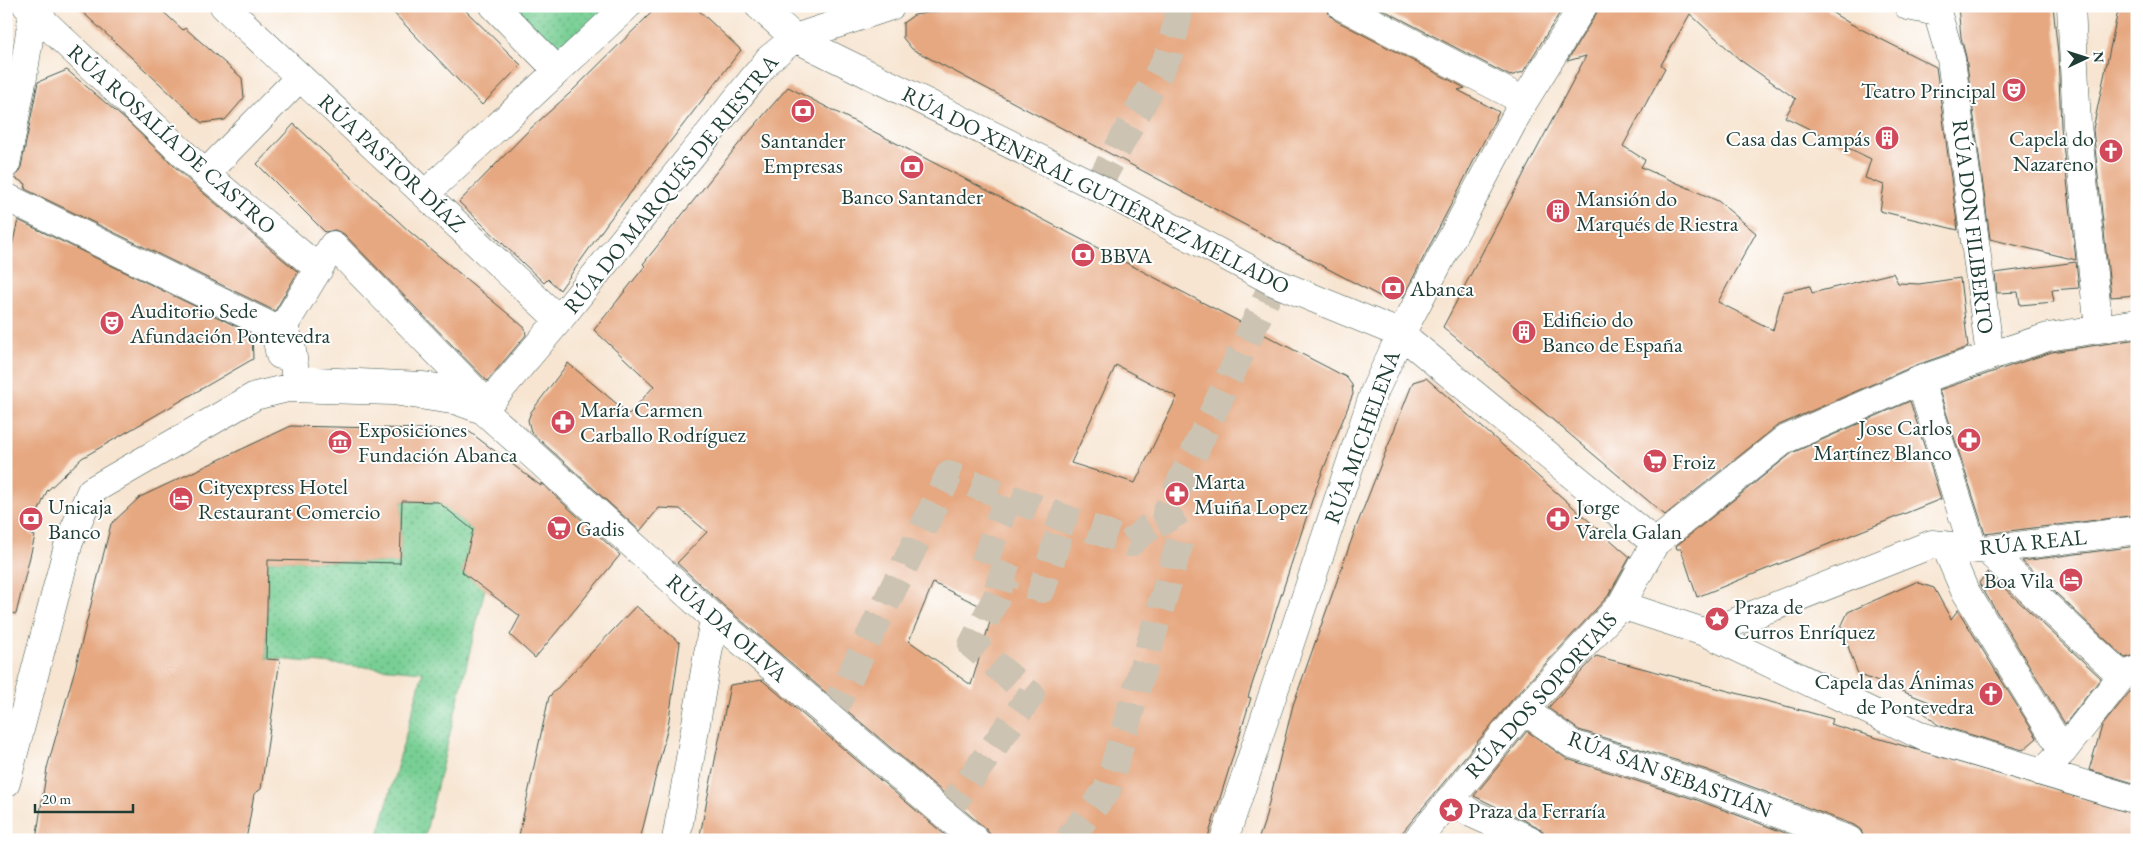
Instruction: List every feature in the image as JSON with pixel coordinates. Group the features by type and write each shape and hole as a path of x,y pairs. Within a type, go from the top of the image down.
{"street":[{"name":"RÚA PASTOR DÍAZ","path":"224,6 560,320"},
{"path":"494,6 557,70"},
{"path":"425,194 627,6"},
{"name":"RÚA DO XENERAL GUTIÉRREZ MELLADO","path":"759,6 795,38 1096,187 1274,282 1401,334 1655,543"},
{"name":"RÚA DO MARQUÉS DE RIESTRA","path":"483,410 560,320 769,59 795,38 891,6"},
{"path":"1342,6 1524,101"},
{"name":"RÚA MICHELENA","path":"1224,840 1375,390 1401,334 1524,101 1583,6"},
{"path":"1908,6 1939,9"},
{"path":"2071,6 2077,125 2100,328"},
{"path":"6,164 23,77 31,8"},
{"name":"RÚA ROSALÍA DE CASTRO","path":"31,8 205,174 319,269"},
{"name":"RÚA DON FILIBERTO","path":"1939,9 1952,59 1990,356"},
{"path":"205,174 300,77"},
{"path":"6,197 268,325 277,341 288,388"},
{"path":"333,245 477,393 422,386 296,380 291,344 283,326 319,269 333,245"},
{"path":"1655,543 1784,440 1920,380 1990,356 2048,337 2137,323"},
{"path":"1920,380 1980,549 2122,675 2063,751 2043,771"},
{"path":"6,784 69,542 91,492 256,396 288,388 393,391 458,401 483,410"},
{"name":"RÚA DA OLIVA","path":"483,410 714,618 975,840"},
{"name":"RÚA REAL","path":"1707,633 1932,544 1980,549 2137,530"},
{"name":"RÚA DOS SOPORTAIS","path":"1417,840 1524,710 1621,605 1655,543"},
{"path":"1945,545 1964,589 2063,751"},
{"path":"1621,605 1707,633 1924,737 2137,800"},
{"path":"676,840 714,618"},
{"name":"RÚA SAN SEBASTIÁN","path":"1524,710 1572,744 1702,785 1849,840"},
{"path":"1450,799 1471,814 1530,840"}],"green space":[{"path":"494,6 624,6 557,70"},
{"path":"464,490 454,515 473,530 462,572 485,589 424,840 377,840 423,672 266,658 268,560 400,563 402,501 437,502"}],"building":[{"path":"76,6 157,6 183,30 185,28 242,78 244,98 225,120 202,123"},
{"path":"387,6 461,6 521,65 482,105"},
{"path":"658,6 694,6 741,50 608,222 560,290 548,279 544,283 459,202 530,129 569,94"},
{"path":"971,6 1326,6 1329,14 1335,20 1465,88 1458,90 1499,112 1403,297 1387,300 912,49 903,38 903,23 914,15"},
{"path":"1376,6 1564,6 1523,72 1510,76"},
{"path":"1599,6 1821,6 1851,24 1936,67 1958,230 1880,211 1884,185 1865,178 1871,159 1785,117 1796,99 1740,60 1690,14 1661,65 1665,68 1623,146 1645,160 1641,167 1718,201 1756,233 1718,302 1773,330 1783,292 1810,286 1812,293 1893,273 1898,283 1919,284 1960,278 1968,347 1914,366 1777,426 1665,515 1443,327 1586,56 1567,61"},
{"name":"Teatro Principal","path":"1958,6 2053,6 2058,54 2061,127 2076,260 1990,239"},
{"path":"2119,6 2137,6 2137,295 2111,297 2093,129"},
{"path":"67,70 127,121 195,186 298,272 275,311 25,189 26,184 15,178 21,167 38,82"},
{"path":"788,87 1346,377 1352,385 1353,394 1315,491 1248,697 1251,698 1207,840 990,840 990,834 985,828 724,606 677,563 707,532 680,509 659,508 640,531 531,432 528,420 531,412 568,363 629,414 654,386 594,330 645,266 643,264 737,146","holes":["1116,365 1177,397 1135,483 1071,463","933,583 993,612 971,685 909,641"]},
{"path":"294,124 410,232 525,328 526,335 487,381 344,234 335,230 325,232 257,164"},
{"name":"Auditorio Sede Afundación Pontevedra","path":"18,220 252,334 253,359 82,458 47,491 29,534 35,536 16,614 6,612 6,272"},
{"path":"2076,262 2079,288 2052,290 2054,302 2020,305 2018,292 1997,293 1995,273"},
{"path":"2137,339 2137,515 1985,534 1939,390 2052,352"},
{"path":"1426,378 1630,557 1608,596 1512,700 1396,840 1258,840 1264,823 1293,705 1355,530 1413,382"},
{"path":"1910,401 1941,499 1697,597 1681,549 1677,549 1676,546 1792,453"},
{"path":"291,426 467,430 541,486 541,483 620,555 535,658 510,635 520,616 462,572 473,530 438,502 402,501 400,563 268,560 266,659 280,660 261,789 254,794 246,840 36,840 47,768 75,669 111,524 140,497"},
{"path":"2137,546 2137,655 2125,658 2022,561"},
{"path":"1987,572 2101,678 2065,724 1979,583"},
{"path":"1916,582 1934,588 1951,619 1958,610 2037,738 2023,750 1938,725 1923,712 1932,703 1858,674 1841,627 1848,612"},
{"path":"636,606 680,643 668,726 640,840 518,840 549,697"},
{"path":"1596,656 1833,719 1830,724 2137,815 2137,840 1864,840 1861,830 1854,825 1707,770 1579,730 1548,708"},
{"path":"762,680 951,840 699,840 730,685"},
{"path":"2137,687 2137,784 2089,770 2102,726 2132,689"},
{"path":"1527,731 1567,759 1697,800 1804,840 1545,840 1543,831 1536,826 1474,796"}],"tunnel":[{"path":"1097,187 1169,54 1178,17 1176,6"},
{"path":"1068,840 1107,790 1181,538 1166,513 1274,282"},
{"path":"830,717 949,475 1130,543 1166,513"},
{"path":"1008,497 982,569 1042,589 1064,519"},
{"path":"945,814 1031,695 972,645 1007,577"}],"place":[{"name":"Teatro Principal","path":"2014,90"},
{"name":"Santander Empresas","path":"803,111"},
{"name":"Casa das Campás","path":"1887,138"},
{"name":"Capela do Nazareno","path":"2111,151"},
{"name":"Banco Santander","path":"912,167"},
{"name":"Mansión do Marqués de Riestra","path":"1558,211"},
{"name":"BBVA","path":"1083,255"},
{"name":"Abanca","path":"1393,288"},
{"name":"Auditorio Sede Afundación Pontevedra","path":"112,323"},
{"name":"Edificio do Banco de España","path":"1524,332"},
{"name":"María Carmen Carballo Rodríguez","path":"563,422"},
{"name":"Jose Carlos Martínez Blanco","path":"1969,440"},
{"name":"Exposiciones Fundación Abanca","path":"340,442"},
{"name":"Froiz","path":"1655,461"},
{"name":"Marta Muiña Lopez","path":"1177,494"},
{"name":"Cityexpress Hotel Restaurant Comercio","path":"181,499"},
{"name":"Unicaja Banco","path":"31,519"},
{"name":"Jorge Varela Galan","path":"1558,519"},
{"name":"Gadis","path":"559,528"},
{"name":"Boa Vila","path":"2071,580"},
{"name":"Praza de Curros Enríquez","path":"1717,619"},
{"name":"Capela das Ánimas de Pontevedra","path":"1991,694"},
{"name":"Praza da Ferraría","path":"1451,810"}]}
